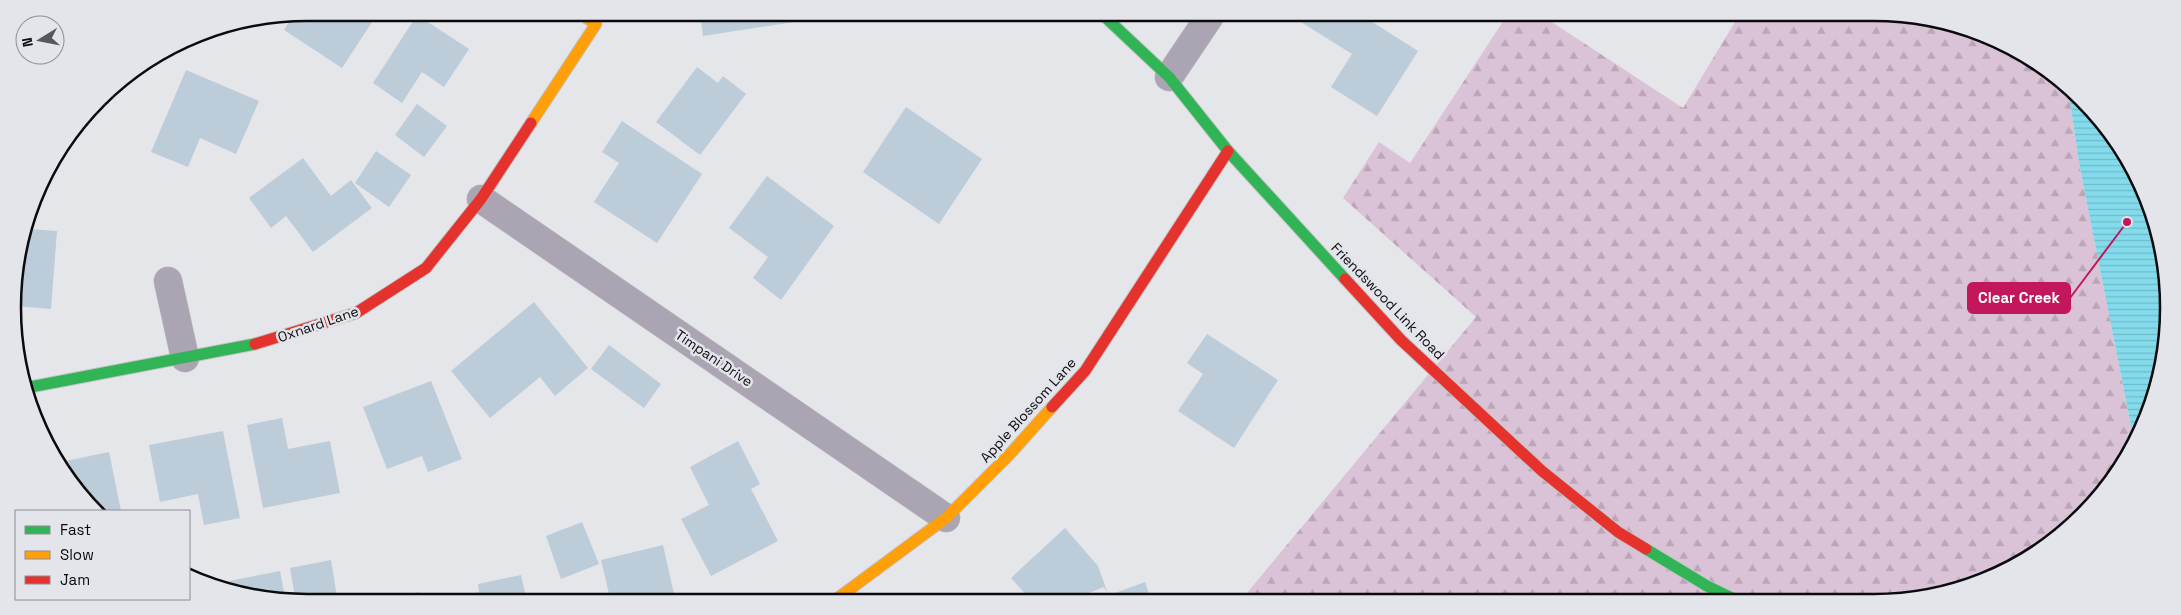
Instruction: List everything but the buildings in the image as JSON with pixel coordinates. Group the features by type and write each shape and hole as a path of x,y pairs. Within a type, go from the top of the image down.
{"street":[{"name":"Oxnard Lane","path":"32,387 266,342 356,313 426,268 481,198 596,24 591,21"},
{"name":"Friendswood Link Road","path":"1109,21 1169,77 1228,150 1401,340 1542,471 1618,532 1724,594"},
{"path":"1169,77 1207,21"},
{"name":"Apple Blossom Lane","path":"843,594 946,518 1009,454 1085,371 1228,150"},
{"name":"Timpani Drive","path":"481,198 946,518"},
{"path":"168,281 185,358"}],"green space":[{"path":"1503,21 1550,21 1683,108 1736,21 1892,22 1929,27 1966,36 2000,51 2033,69 2070,99 2079,163 2132,430 2112,467 2101,482 2076,510 2048,535 2033,546 1983,572 1966,579 1929,588 1874,594 1246,594 1476,317 1343,198 1379,142 1410,163"}],"water":[{"path":"2070,99 2101,133 2121,164 2145,215 2154,252 2160,308 2157,345 2145,400 2132,430 2079,163"}],"traffic: fast":[{"path":"1109,21 1169,77 1228,151 1345,279"},
{"path":"32,387 255,344"},
{"path":"1646,549 1724,594"}],"traffic: slow":[{"path":"531,123 596,24 591,21"},
{"path":"843,594 946,518 1009,455 1052,407"}],"traffic: jam":[{"path":"255,344 356,313 426,268 481,199 531,123"},
{"path":"1052,407 1085,371 1228,151"},
{"path":"1345,279 1401,340 1542,471 1618,532 1646,549"}],"place":[{"name":"Clear Creek","path":"2127,222"}]}
